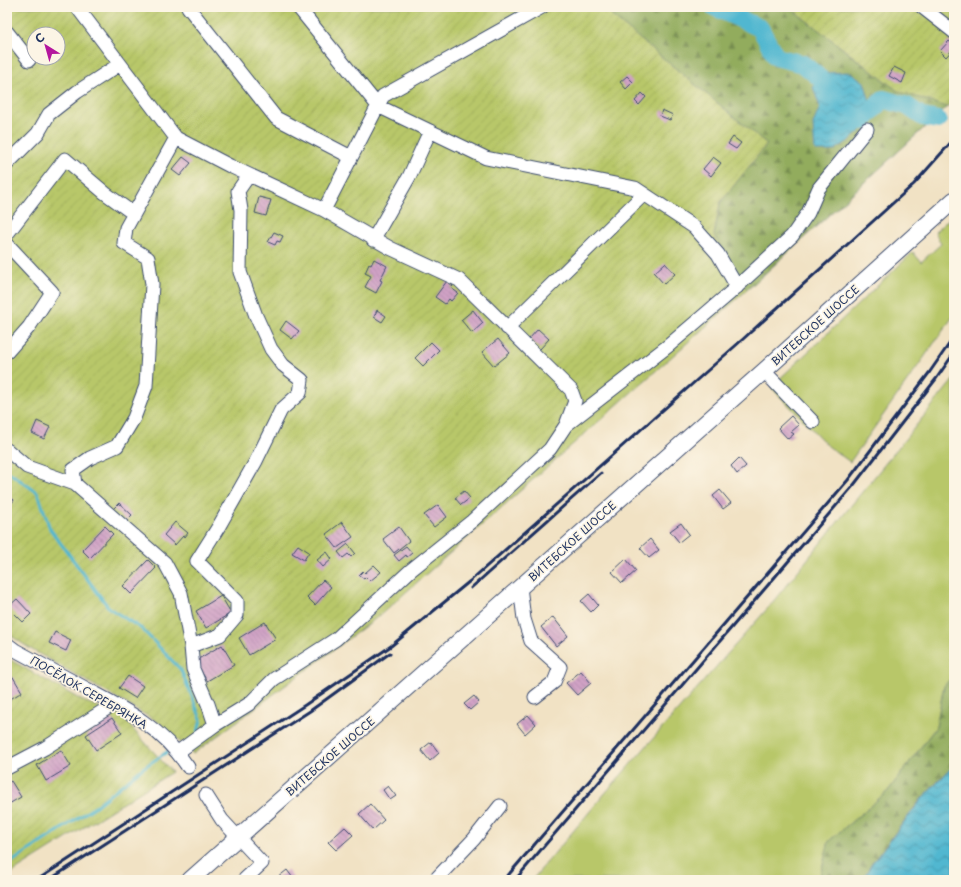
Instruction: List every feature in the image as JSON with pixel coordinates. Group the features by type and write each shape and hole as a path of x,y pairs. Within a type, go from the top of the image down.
{"main road":[{"name":"ВИТЕБСКОЕ ШОССЕ","path":"190,880 764,371 954,200"}],"street":[{"path":"188,7 276,118 351,157"},
{"path":"298,7 378,106 486,158 635,188 694,227 718,254 737,287"},
{"path":"324,210 383,96 542,7"},
{"path":"922,7 954,32"},
{"path":"83,9 120,64 176,138 249,175 324,210 373,240 459,280 571,390 575,401 566,425 550,449 472,521 411,570 336,639 274,679 249,704 215,725 178,752"},
{"path":"7,32 26,56"},
{"path":"7,164 38,133 49,114 77,92 120,64"},
{"path":"566,425 668,346 737,287 792,236 808,213 819,188 867,129"},
{"path":"373,240 409,177 430,131"},
{"path":"75,484 73,470 90,458 117,446 134,418 146,386 152,284 148,258 124,243 126,228 176,138"},
{"path":"7,234 65,159 105,193 134,214"},
{"path":"191,646 220,635 237,615 237,601 197,561 256,461 280,410 300,393 302,380 283,365 271,349 256,316 240,272 241,210 238,191 249,175"},
{"path":"508,328 644,194"},
{"path":"7,244 52,292 29,327 7,352"},
{"path":"764,371 813,422"},
{"path":"7,450 27,467 75,484 165,562 181,593 191,646 193,669 215,725"},
{"path":"520,587 524,619 531,641 560,667 554,682 535,696"},
{"name":"ПОСЁЛОК СЕРЕБРЯНКА","path":"10,650 114,704 149,725 178,752 188,766"},
{"path":"7,768 45,748 114,704"},
{"path":"206,795 222,820 262,863 244,880"},
{"path":"435,880 474,839 500,806"}],"green space":[{"path":"7,7 606,7 612,16 767,144 720,203 714,235 747,290 379,616 193,754 158,722 29,648 7,633"},
{"path":"606,7 789,7 898,91 947,107 747,290 714,236 720,203 767,144 612,16"},
{"path":"789,7 954,7 954,98 947,107 898,91"},
{"path":"954,214 954,315 850,462 828,446 771,387 913,252 921,262 941,244 935,232"},
{"path":"954,379 954,675 944,686 936,727 888,791 829,841 819,880 532,880 607,791 767,609"},
{"path":"7,658 83,701 120,715 172,772 7,876"},
{"path":"954,675 954,765 921,799 873,862 862,880 819,880 829,841 888,791 936,727 944,686"}],"water":[{"path":"850,72 864,82 875,118 850,140 833,151 815,151 813,124 820,107 813,87 825,73"},
{"path":"954,765 954,880 862,880 873,862 922,799"}],"building":[{"path":"949,41 954,45 954,48 946,57 940,51"},
{"path":"894,67 906,73 902,83 889,76"},
{"path":"627,76 633,82 626,89 620,82"},
{"path":"642,93 646,97 639,105 635,101"},
{"path":"662,110 673,115 670,120 660,116"},
{"path":"733,137 741,143 736,149 728,144"},
{"path":"183,157 191,163 180,176 172,170"},
{"path":"713,157 721,163 711,176 703,169"},
{"path":"259,197 271,200 266,216 255,213"},
{"path":"274,232 283,236 280,242 277,241 275,245 268,242"},
{"path":"374,259 387,266 380,280 382,281 376,293 365,287 371,276 365,273 369,264 371,265"},
{"path":"665,263 675,274 664,284 654,273"},
{"path":"447,281 453,286 451,288 458,293 451,301 449,299 445,304 435,297"},
{"path":"377,310 386,316 382,322 374,317"},
{"path":"473,310 483,323 472,333 461,320"},
{"path":"286,321 299,331 292,339 280,330"},
{"path":"538,329 549,339 540,349 529,339"},
{"path":"498,339 510,353 494,366 482,352"},
{"path":"431,342 439,350 423,366 415,358"},
{"path":"791,416 799,425 791,432 794,434 788,439 778,428"},
{"path":"37,421 50,427 44,439 32,433"},
{"path":"739,458 746,466 737,474 731,466"},
{"path":"720,490 731,503 723,509 713,496"},
{"path":"464,491 470,498 461,505 455,498"},
{"path":"7,494 14,500 8,508 7,507"},
{"path":"119,503 132,515 126,521 113,509"},
{"path":"438,505 447,517 434,527 424,515"},
{"path":"175,522 188,533 175,545 164,535"},
{"path":"342,522 353,537 337,548 326,534"},
{"path":"681,523 689,534 679,542 670,531"},
{"path":"105,526 113,534 90,558 82,550"},
{"path":"399,527 409,541 394,553 383,539"},
{"path":"650,539 659,550 649,558 640,548"},
{"path":"348,544 355,553 351,557 348,554 343,558 338,552"},
{"path":"298,545 309,552 304,560 292,553"},
{"path":"406,546 412,553 407,557 406,555 399,561 394,555"},
{"path":"327,552 332,559 323,567 317,560"},
{"path":"626,559 636,571 622,583 612,572"},
{"path":"148,560 156,568 131,594 123,586"},
{"path":"374,565 381,572 370,581 366,577 364,579 359,575 363,571 365,573"},
{"path":"323,580 331,587 315,605 307,597"},
{"path":"589,594 598,605 591,612 581,601"},
{"path":"221,596 231,613 206,628 196,611"},
{"path":"17,599 31,614 23,622 8,607"},
{"path":"553,617 568,636 556,646 541,627"},
{"path":"265,622 276,639 249,655 239,638"},
{"path":"55,632 71,640 66,651 49,643"},
{"path":"222,645 234,665 207,681 195,661"},
{"path":"581,671 591,683 577,695 566,683"},
{"path":"128,676 143,686 135,698 119,688"},
{"path":"13,677 22,692 7,701 7,681"},
{"path":"474,696 479,702 470,710 464,704"},
{"path":"528,715 536,724 525,734 517,724"},
{"path":"112,718 122,733 96,750 86,735"},
{"path":"431,742 439,753 430,761 421,750"},
{"path":"61,750 71,766 46,781 37,765"},
{"path":"11,781 21,797 7,805 7,784"},
{"path":"388,786 396,796 390,800 383,790"},
{"path":"370,804 384,820 373,830 359,814"},
{"path":"345,827 353,835 336,850 328,842"},
{"path":"287,870 293,878 290,880 279,880 277,878"}],"waterway":[{"path":"714,7 760,28 776,57 803,64 820,78 835,98"},
{"path":"856,116 863,121 883,99 907,106 923,117 938,120"},
{"path":"7,471 38,493 50,529 109,608 142,629 181,670 201,719 198,732"},
{"path":"7,865 93,808 143,768 170,750"}],"railway":[{"path":"37,880 305,705 391,646 470,581 742,340 914,184 954,139"},
{"path":"504,880 848,480 929,373 954,337"},
{"path":"515,880 853,486 936,379 954,353"},
{"path":"471,588 601,473"},
{"path":"49,880 310,711 390,653"}]}
